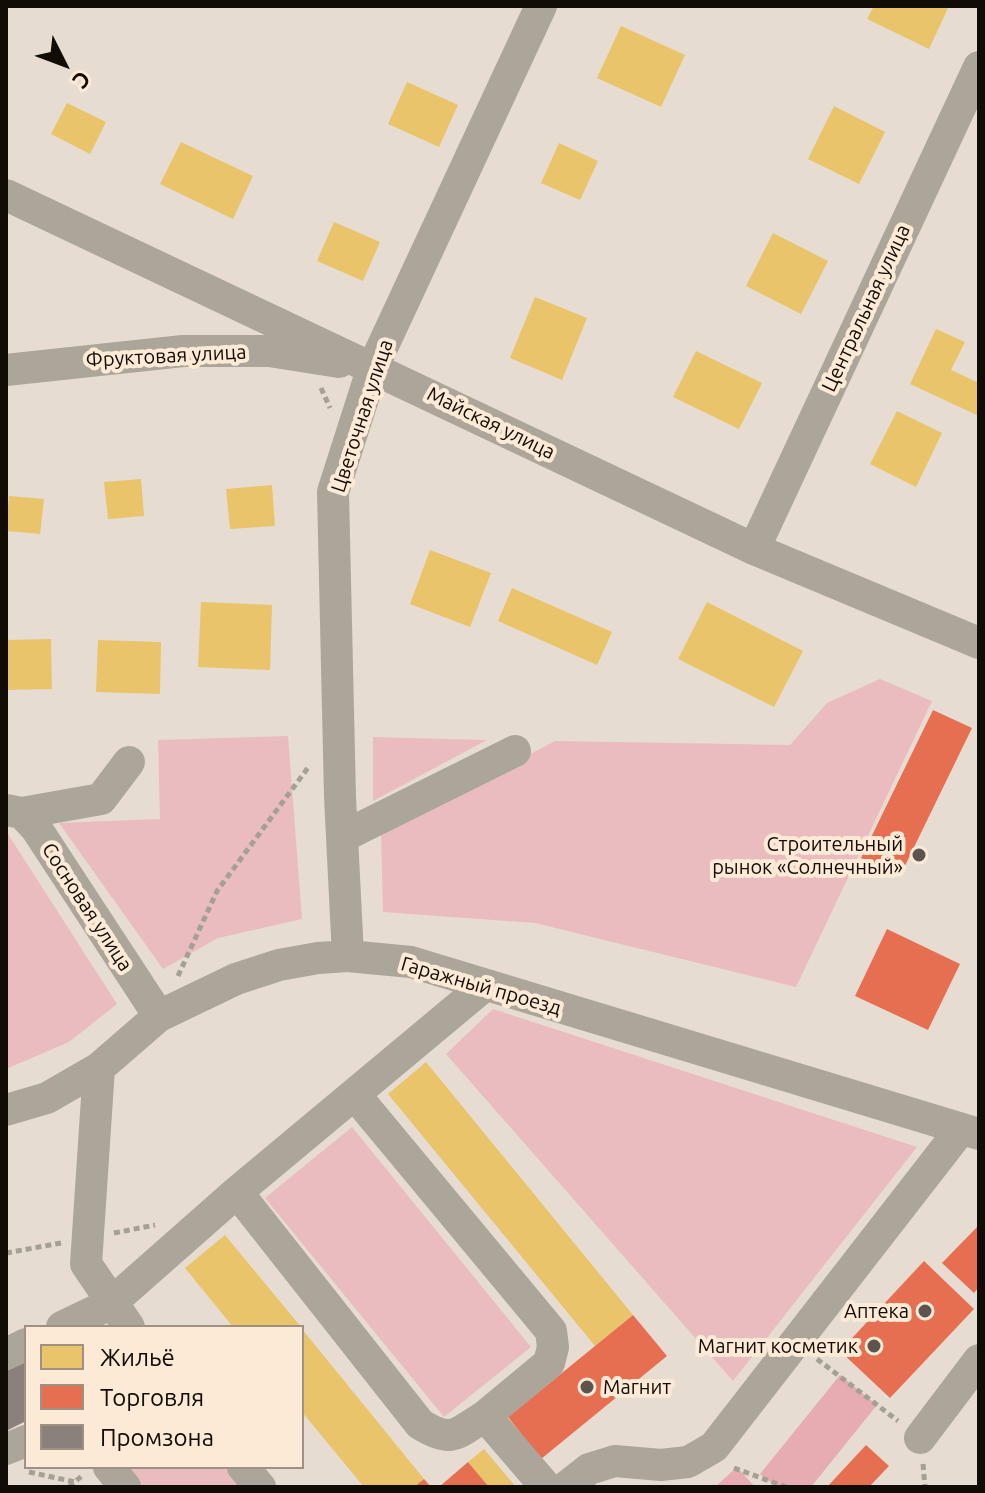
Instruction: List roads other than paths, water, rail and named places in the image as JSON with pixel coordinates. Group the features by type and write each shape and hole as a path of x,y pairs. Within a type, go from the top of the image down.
{"street":[{"name":"Цветочная улица","path":"348,956 333,492 373,367 541,6"},
{"name":"Центральная улица","path":"754,549 979,67"},
{"name":"Майская улица","path":"6,195 754,549 979,643"},
{"name":"Фруктовая улица","path":"6,370 183,351 269,351 373,367"},
{"path":"342,837 515,751"},
{"path":"14,811 101,799 129,762"},
{"name":"Сосновая улица","path":"14,811 36,828 159,1016"},
{"name":"Гаражный проезд","path":"6,1110 47,1098 99,1068 159,1016 236,979 318,958 348,956 411,962 970,1131"},
{"path":"72,1325 120,1315 237,1192 484,986"},
{"path":"99,1068 86,1264 120,1315"},
{"path":"237,1192 420,1424 438,1435 454,1435 485,1416 549,1363 553,1347 551,1331 355,1095"},
{"path":"566,1487 589,1469 615,1461 661,1465 688,1462 714,1447 970,1131"},
{"path":"6,1354 24,1345"},
{"path":"920,1438 979,1360"},
{"path":"485,1416 546,1487"},
{"path":"111,1469 125,1487"},
{"path":"245,1469 260,1487"}],"place":[{"name":"Строительный рынок «Солнечный»","path":"919,855"},
{"name":"Аптека","path":"925,1311"},
{"name":"Магнит косметик","path":"874,1346"},
{"name":"Магнит","path":"587,1387"}]}
